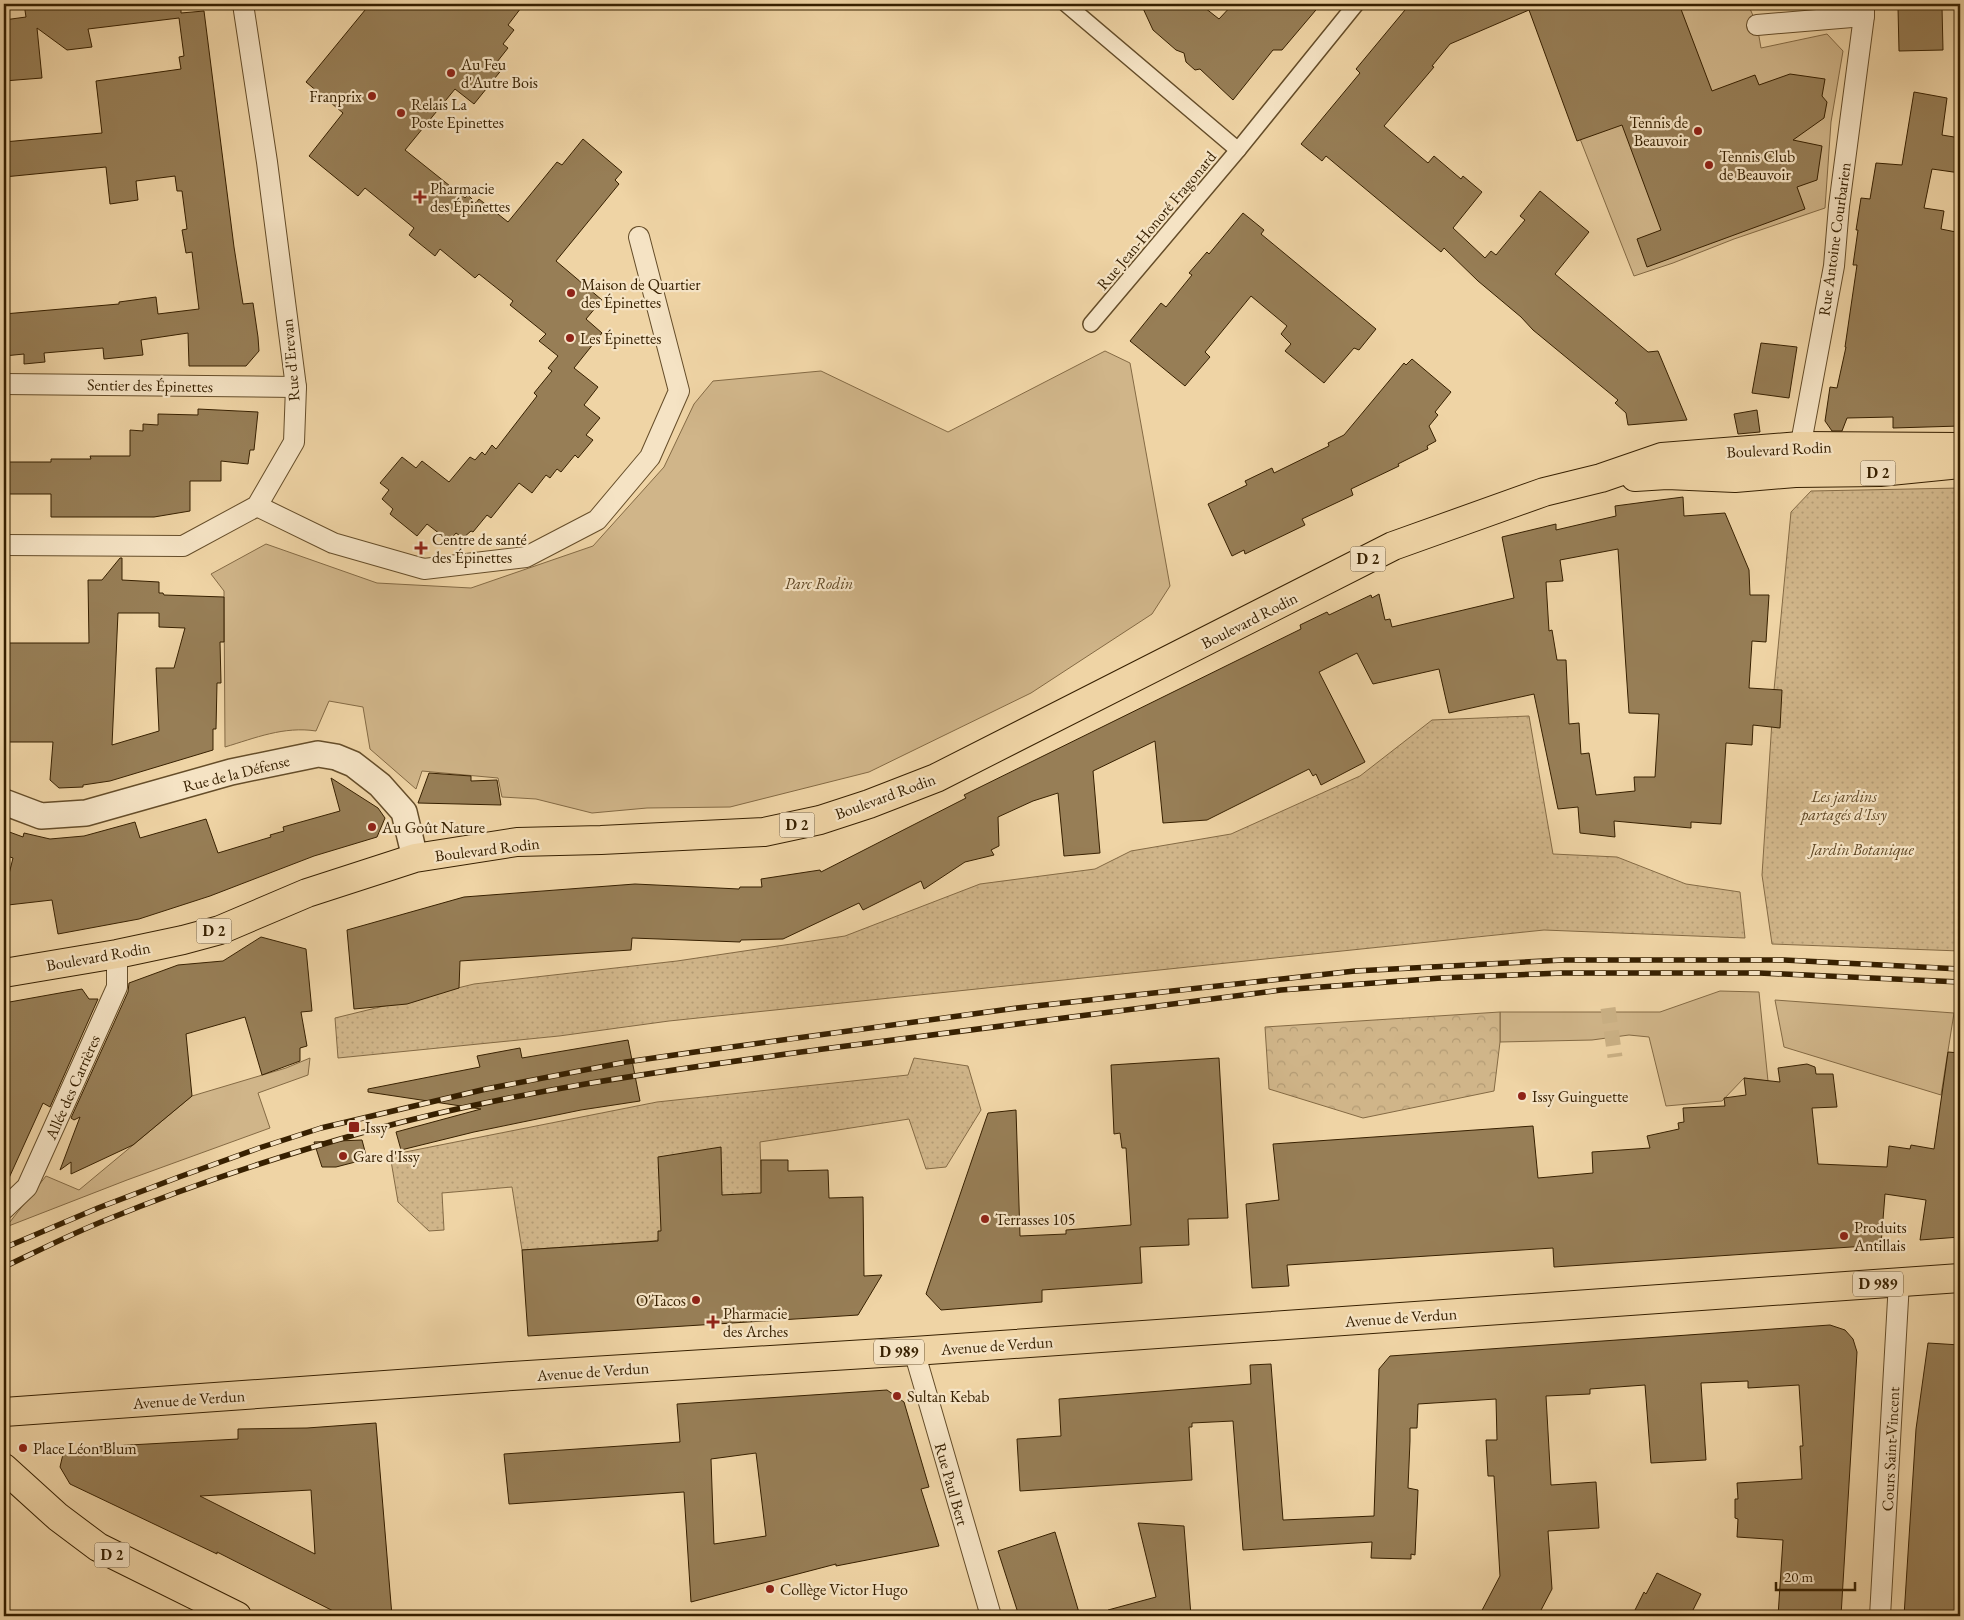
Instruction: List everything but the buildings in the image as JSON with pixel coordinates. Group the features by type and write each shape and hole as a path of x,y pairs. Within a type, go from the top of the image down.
{"main road":[{"name":"Boulevard Rodin","path":"4,973 117,954 220,930 307,893 415,858 517,842 764,832 820,820 869,804 936,778 1393,546 1544,492 1601,478 1662,457 1800,446 1960,447"},
{"name":"Boulevard Rodin","path":"1601,478 1667,475 1734,478 1795,473 1880,472 1960,464"},
{"name":"Avenue de Verdun","path":"4,1412 1960,1278"},
{"name":"D 2","path":"4,1468 58,1517 98,1547 237,1616"}],"street":[{"name":"Rue d'Erevan","path":"243,4 267,162 296,387 294,442 256,506"},
{"name":"Rue Jean-Honoré Fragonard","path":"1066,4 1238,150 1091,324"},
{"path":"1238,150 1356,4"},
{"path":"1757,25 1864,10"},
{"name":"Rue Antoine Courbarien","path":"1795,473 1834,266 1839,206 1864,10"},
{"path":"4,545 183,546 256,506 333,543 424,569 526,557 597,520 650,457 679,391 639,237"},
{"name":"Sentier des Épinettes","path":"4,384 296,387"},
{"name":"Rue de la Défense","path":"4,802 41,816 86,813 231,772 318,754 336,757 353,764 380,785 404,812 415,858"},
{"name":"Allée des Carrières","path":"4,1208 27,1187 117,988 117,954"},
{"name":"Cours Saint-Vincent","path":"1880,1616 1899,1282"},
{"name":"Rue Paul Bert","path":"914,1351 991,1616"}],"green space":[{"name":"Tennis Club de Beauvoir","path":"1527,4 1748,4 1757,25 1761,48 1827,34 1843,51 1831,122 1825,208 1634,276"},
{"name":"Parc Rodin","path":"1105,351 1130,363 1170,586 1152,614 1031,693 869,772 730,807 647,808 592,813 536,799 502,797 498,778 422,771 416,789 370,749 363,707 329,701 316,731 281,731 225,747 224,591 211,574 266,544 377,583 471,588 593,546 664,467 694,404 713,381 821,371 948,432"},
{"name":"Jardin Botanique","path":"1960,488 1960,951 1772,944 1762,875 1774,690 1791,512 1811,491"},
{"path":"1529,716 1553,854 1617,857 1686,884 1740,892 1745,938 1544,930 669,1021 559,1036 338,1058 335,1018 474,984 677,961 845,936 980,884 1095,869 1131,851 1231,834 1360,776 1432,720"},
{"path":"1720,991 1759,992 1768,1081 1744,1078 1722,1101 1666,1106 1649,1037 1629,1035 1592,1040 1500,1042 1500,1012 1660,1012"},
{"path":"1775,1000 1954,1013 1941,1095 1784,1047"},
{"path":"1500,1012 1500,1042 1494,1091 1363,1118 1269,1089 1265,1027"},
{"path":"310,1058 308,1075 258,1093 270,1128 127,1180 6,1227 46,1176 79,1190 192,1096 286,1068"},
{"path":"914,1058 968,1066 981,1110 946,1167 926,1169 909,1119 760,1142 763,1236 661,1231 658,1240 653,1241 522,1250 512,1187 442,1193 444,1230 429,1231 398,1202 390,1155 657,1102 908,1075"}],"tunnel":[{"path":"1608,1008 1615,1057"}],"railway":[{"path":"4,1248 98,1208 179,1177 321,1128 486,1089 626,1062 695,1052 1017,1008 1355,971 1563,960 1784,960 1960,969"},
{"path":"4,1267 93,1225 170,1195 269,1161 368,1131 480,1104 594,1082 708,1065 1281,990 1441,978 1562,973 1759,973 1960,982"}],"place":[{"name":"Au Feu d'Autre Bois","path":"451,73"},
{"name":"Franprix","path":"372,96"},
{"name":"Relais La Poste Epinettes","path":"401,113"},
{"name":"Tennis de Beauvoir","path":"1698,131"},
{"name":"Tennis Club de Beauvoir","path":"1709,165"},
{"name":"Pharmacie des Épinettes","path":"420,197"},
{"name":"Maison de Quartier des Épinettes","path":"571,293"},
{"name":"Les Épinettes","path":"570,338"},
{"name":"Centre de santé des Épinettes","path":"421,548"},
{"name":"Au Goût Nature","path":"372,827"},
{"name":"Issy Guinguette","path":"1522,1096"},
{"name":"Issy","path":"354,1127"},
{"name":"Gare d'Issy","path":"343,1156"},
{"name":"Terrasses 105","path":"985,1219"},
{"name":"Produits Antillais","path":"1844,1236"},
{"name":"O'Tacos","path":"696,1300"},
{"name":"Pharmacie des Arches","path":"713,1322"},
{"name":"Sultan Kebab","path":"897,1396"},
{"name":"Place Léon Blum","path":"23,1448"},
{"name":"Collège Victor Hugo","path":"770,1589"}],"park label":[{"name":"Les jardins partagés d'Issy","path":"1844,805"}]}
